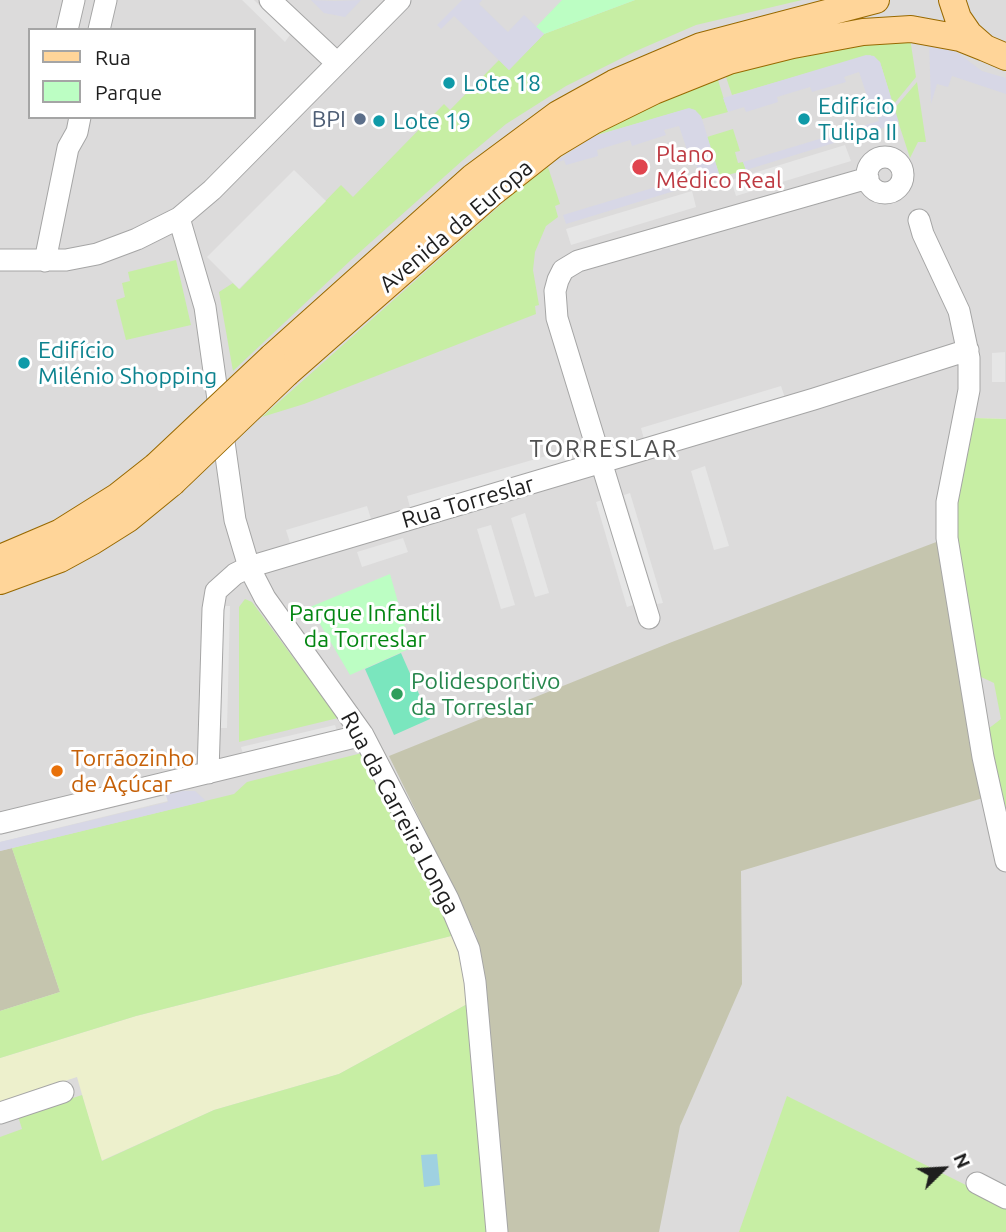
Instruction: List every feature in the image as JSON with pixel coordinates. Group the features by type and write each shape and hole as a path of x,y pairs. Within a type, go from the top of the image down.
{"main road":[{"path":"952,0 958,18 969,34 995,52"},
{"name":"Avenida da Europa","path":"0,581 50,564 128,519 164,475 473,177 558,114 624,78 701,46 873,1"},
{"name":"Avenida da Europa","path":"280,365 553,145 593,121 663,87 729,61 793,45 863,32 911,29 960,38 995,52"},
{"name":"Avenida da Europa","path":"0,558 59,533 118,496 164,475"}],"street":[{"path":"67,28 74,0"},
{"path":"99,28 106,0"},
{"path":"270,0 337,63"},
{"path":"0,260 66,260 110,250 179,218 212,190 400,0"},
{"path":"45,261 68,148 66,119"},
{"path":"68,148 77,132 80,119"},
{"path":"649,618 558,318 555,291 563,270 578,261 868,178"},
{"name":"Rua da Carreira Longa","path":"179,218 205,307 235,520 248,567 265,598 363,735 448,899 469,949 475,982 497,1232"},
{"path":"919,220 961,316 968,349 970,390 949,483 947,538 983,757 1006,861"},
{"name":"Rua Torreslar","path":"208,773 210,641 215,596 219,587 248,567 814,399 968,349"},
{"path":"0,823 363,735"},
{"path":"0,1114 63,1092"},
{"path":"977,1183 1006,1198"}],"shaded area":[{"path":"0,0 1006,0 1006,419 974,418 1006,672 1006,1232 0,1232"},
{"path":"242,0 254,0 290,35 285,42"},
{"path":"311,0 361,0 345,17 324,13"},
{"path":"462,0 482,0 479,4 508,32 524,15 544,34 509,70 454,16 441,29 437,25"},
{"path":"929,40 951,48 982,71 1006,78 1006,94 952,76 948,87 937,84 931,104"},
{"path":"866,55 874,56 880,62 899,123 746,170 743,162 879,121 876,110 872,111 859,72 844,77 846,82 812,92 810,87 777,97 778,102 746,112 744,107 728,112 723,98"},
{"path":"689,108 701,116 720,177 566,224 563,215 699,174 696,164 692,165 679,126 664,130 666,135 632,146 630,140 597,150 598,156 566,165 564,160 553,164 594,136"},
{"path":"845,145 851,161 736,196 731,180"},
{"path":"294,170 326,201 239,289 207,257"},
{"path":"692,191 696,207 571,245 566,229"},
{"path":"1005,352 1005,382 992,382 992,353"},
{"path":"781,386 786,401 645,443 641,428"},
{"path":"567,450 572,465 411,511 407,496"},
{"path":"705,466 729,546 714,550 691,471"},
{"path":"630,493 663,603 657,604 624,495"},
{"path":"602,500 633,605 627,607 596,502"},
{"path":"367,506 372,522 291,546 286,530"},
{"path":"525,513 549,593 535,597 511,518"},
{"path":"491,525 515,605 501,609 477,529"},
{"path":"403,538 408,552 362,567 357,552"},
{"path":"939,541 983,798 741,871 742,984 680,1126 659,1232 507,1232 488,1004 476,935 389,756 672,642"},
{"path":"224,606 230,606 227,728 220,728"},
{"path":"335,725 337,731 243,754 241,747"},
{"path":"195,791 206,801 0,851 0,842 168,802 166,795"},
{"path":"166,795 168,801 0,842 0,835"},
{"path":"12,848 60,992 0,1011 0,851"},
{"path":"455,935 471,1002 339,1074 214,1110 101,1161 77,1077 0,1102 0,1058 136,1016"}],"green space":[{"path":"562,0 635,0 544,34 536,27"},
{"path":"635,0 802,0 696,25 566,86 506,124 352,259 233,371 219,292 233,283 240,289 341,185 353,197 444,104 450,110 499,60 509,70 544,34"},
{"path":"910,38 916,77 893,105 880,62 870,55 732,95 725,74 786,56"},
{"path":"717,77 728,112 702,119 695,110 687,109 594,136 623,119"},
{"path":"917,82 926,142 918,142 910,158 894,109"},
{"path":"733,129 740,151 735,152 738,163 743,162 746,170 720,177 707,137"},
{"path":"548,167 560,204 555,206 558,217 546,226 535,252 533,270 539,305 535,306 536,314 304,404 262,417 515,192"},
{"path":"176,260 191,325 126,340 116,300 125,297 122,283 130,281 128,272"},
{"path":"974,418 1006,419 1006,827 988,729 1001,719 994,683 979,676 963,587 955,522 958,488"},
{"name":"Parque Infantil da Torreslar","path":"390,574 411,648 350,675 310,607"},
{"path":"245,599 252,602 338,718 239,742 239,607"},
{"name":"Polidesportivo da Torreslar","path":"401,653 430,719 394,735 365,669"},
{"path":"362,753 455,935 136,1016 0,1058 0,1011 60,992 12,848 234,794 247,782"},
{"path":"471,1002 489,1232 0,1232 0,1137 22,1129 18,1116 82,1095 102,1161 214,1110 339,1074"},
{"path":"787,1096 1006,1205 1006,1232 739,1232"}],"water":[{"path":"437,1154 440,1185 424,1187 421,1155"}],"place":[{"name":"Lote 18","path":"449,83"},
{"name":"BPI","path":"360,119"},
{"name":"Edifício Tulipa II","path":"804,119"},
{"name":"Lote 19","path":"379,121"},
{"name":"Plano Médico Real","path":"640,167"},
{"name":"Edifício Milénio Shopping","path":"24,363"},
{"name":"Polidesportivo da Torreslar","path":"397,694"},
{"name":"Torrãozinho de Açúcar","path":"57,771"}],"district":[{"name":"TORRESLAR","path":"604,449"}]}
